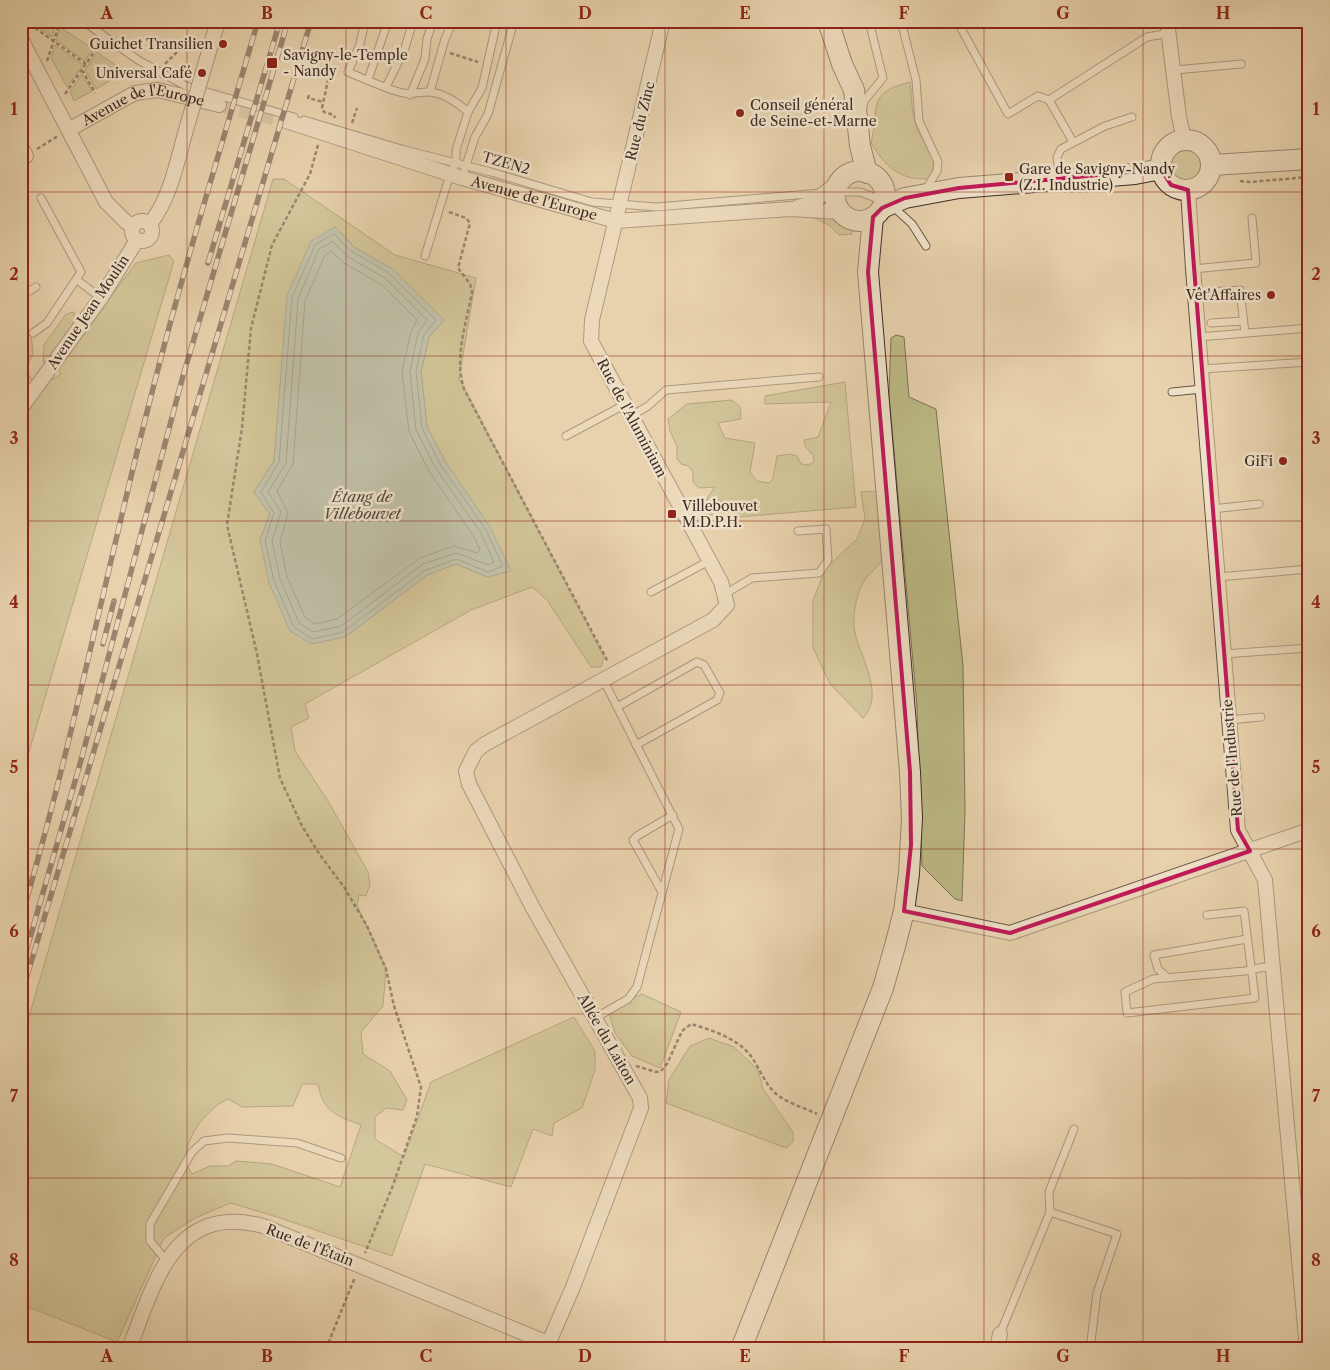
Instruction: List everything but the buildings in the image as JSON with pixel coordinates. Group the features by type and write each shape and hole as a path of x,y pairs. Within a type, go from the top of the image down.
{"street":[{"path":"150,224 159,213 169,186 218,21"},
{"name":"Rue du Zinc","path":"616,221 663,21"},
{"path":"828,21 842,64 854,90 860,146 873,177 883,188 882,207 868,272"},
{"path":"1169,27 1179,117 1184,140"},
{"path":"21,39 70,129 106,202 126,222 133,226"},
{"path":"741,1349 883,988 904,911 911,846 910,772 868,272 846,216 835,198 837,185 850,155 842,89 842,64"},
{"name":"Avenue de l'Europe","path":"70,129 135,93 158,90 220,105"},
{"name":"Avenue de l'Europe","path":"286,121 323,134 459,170 616,221 643,221 790,210 846,216"},
{"path":"1192,140 1206,149 1212,166 1205,182 1188,190 1170,185 1161,169 1162,155 1166,149 1177,141 1192,140"},
{"path":"1212,166 1309,159"},
{"path":"846,216 867,220 882,207 905,198 959,188 1135,174 1161,169"},
{"path":"837,185 860,171 873,177 911,187 959,188"},
{"name":"Avenue de l'Europe","path":"790,210 812,203 837,185"},
{"name":"Rue de l'Industrie","path":"1188,190 1192,269 1238,830 1265,880 1307,1349"},
{"path":"140,221 150,224 152,231 149,238 142,241 137,240 132,235 133,226 140,221"},
{"name":"Rue de l'Aluminium","path":"616,221 592,320 591,341 709,561 726,599"},
{"name":"Avenue Jean Moulin","path":"21,408 101,298 137,240"},
{"path":"602,672 713,620 726,599"},
{"name":"Allée du Laiton","path":"547,1346 573,1287 641,1108 640,1098 533,908 469,784 466,771 470,762 485,744 602,672"},
{"path":"904,911 1010,933 1309,830"},
{"name":"Rue de l'Étain","path":"129,1349 166,1260 175,1248 206,1228 217,1224 241,1222 263,1226 360,1264 547,1346"},
{"path":"998,1349 1000,1334"}],"lane":[{"name":"TZEN2","path":"83,21 138,60 186,86 405,150 459,170 592,202 621,206 657,207 837,185 860,192 912,224 926,246"},
{"path":"365,21 360,44 348,72 410,95 430,92 459,103 468,112"},
{"path":"368,80 388,21"},
{"path":"386,87 406,48 413,21"},
{"path":"410,95 425,59 427,39 433,21"},
{"path":"430,92 445,40 453,21"},
{"path":"459,170 456,150 468,112 482,88 497,21"},
{"path":"425,256 440,210 488,114 514,21"},
{"path":"859,125 864,101 883,78 869,21"},
{"path":"901,21 916,80 919,121 938,162 937,171 928,186"},
{"path":"957,21 1008,114 1038,96 1049,100 1074,142"},
{"path":"1049,100 1147,37 1169,27"},
{"path":"1175,70 1241,64"},
{"path":"1060,180 1058,153 1060,149 1105,126 1132,117"},
{"path":"33,334 47,323 81,272 41,198"},
{"path":"1192,269 1256,262 1252,218"},
{"path":"77,280 101,298"},
{"path":"21,296 36,287"},
{"path":"1210,292 1240,290 1244,333"},
{"path":"1210,323 1243,321"},
{"path":"1198,337 1309,328"},
{"path":"1201,369 1309,362"},
{"path":"566,436 627,410 648,406 666,390 819,377"},
{"path":"1172,392 1202,389"},
{"path":"1212,509 1260,504"},
{"path":"726,599 752,578 819,573 828,560 826,530 798,531"},
{"path":"652,592 709,561"},
{"path":"1218,576 1309,568"},
{"path":"1224,654 1309,648"},
{"path":"617,707 697,662 704,665 720,693 718,700 636,745"},
{"path":"595,1018 628,999 635,992 679,829 617,707 602,672"},
{"path":"1229,720 1261,717"},
{"path":"662,892 633,840 673,815"},
{"path":"1207,915 1244,910 1247,939 1252,970 1255,998 1127,1013 1125,992 1153,979 1252,970 1273,966"},
{"path":"1168,978 1158,969 1154,956 1247,939"},
{"path":"1000,1334 1050,1212 1049,1192 1074,1129"},
{"path":"166,1260 150,1241 150,1224 192,1152 204,1141 228,1138 297,1143 341,1158"},
{"path":"1050,1212 1117,1234 1097,1293 1090,1349"}],"path":[{"path":"341,29 343,21"},
{"path":"348,21 355,24"},
{"path":"46,62 60,22"},
{"path":"35,28 86,64"},
{"path":"65,94 97,48"},
{"path":"163,68 180,49"},
{"path":"449,53 483,64"},
{"path":"331,66 324,92 322,110 334,115 335,118"},
{"path":"82,70 95,93"},
{"path":"309,95 308,98 322,102"},
{"path":"352,123 357,108"},
{"path":"24,152 70,129"},
{"path":"323,134 310,174 272,246 251,328 242,428 227,525 257,654 280,778 302,826 320,855 344,887 386,969 396,1014 420,1087 417,1116 392,1188 326,1349"},
{"path":"440,210 463,216 469,221 458,268 470,284 472,292 459,362 460,378 464,389 610,661 602,672"},
{"path":"632,1065 656,1072 661,1071 667,1064 682,1031 691,1024 713,1030 740,1045 752,1057 768,1086 779,1096 831,1119"}],"highlighted area":[{"path":"1161,169 1171,185 1188,190 1238,830 1250,851 1010,933 904,911 911,845 910,772 868,272 873,217 882,208 905,198 959,188"}],"shaded area":[{"path":"42,21 52,21 56,24 52,37 40,29"},
{"path":"60,27 93,49 85,61 56,40"},
{"path":"55,45 83,65 67,87 51,58"},
{"path":"97,52 125,72 96,89 85,70"},
{"path":"82,74 92,91 74,101 70,92"},
{"path":"910,82 914,120 932,158 932,172 928,179 909,177 894,170 871,143 877,103 881,96 896,86"},
{"path":"1187,146 1200,152 1206,165 1200,178 1187,184 1174,178 1168,165 1174,152"},
{"path":"273,179 284,179 395,255 476,278 459,378 604,657 601,667 591,667 547,600 532,587 471,610 305,704 309,718 291,727 295,751 328,801 368,872 370,884 366,896 359,895 357,905 386,968 383,1006 361,1032 363,1054 390,1071 407,1100 403,1110 386,1108 375,1117 375,1139 404,1157 431,1082 574,1017 595,1051 595,1070 582,1108 554,1123 552,1136 533,1129 511,1187 425,1164 392,1256 231,1203 195,1218 164,1238 117,1342 21,1304 21,1044","holes":["335,227 354,247 392,269 444,320 429,337 421,372 427,427 445,461 488,577 456,564 427,575 345,637 260,540 270,514 254,492 274,461 279,420","302,1084 318,1084 323,1101 332,1112 361,1125 340,1187 272,1164 236,1161 228,1166 210,1166 192,1174 187,1165 186,1151 194,1132 214,1108 229,1099 242,1107 293,1106"]},
{"path":"813,217 831,217 841,220 846,223 852,234 839,235 829,225"},
{"path":"169,255 174,261 21,779 21,337 31,331 33,354 25,369 39,390 61,374 56,366 43,362 44,345 66,314 74,312 81,336 136,263"},
{"path":"896,335 904,337 909,397 936,409 963,666 965,811 962,901 955,899 922,866 917,706 889,395 891,338"},
{"path":"845,382 856,507 738,517 735,502 716,501 713,515 704,514 706,500 715,487 699,488 693,482 693,472 689,466 681,464 677,458 677,446 670,431 668,419 687,404 732,400 740,407 741,419 718,423 725,438 755,443 750,472 757,481 769,483 773,478 777,456 790,454 797,456 801,464 808,465 814,462 813,455 805,446 804,440 818,437 831,402 765,404 765,396"},
{"path":"879,491 883,556 861,588 854,614 856,637 869,673 872,697 870,708 863,718 830,684 813,648 813,601 825,569 857,539 865,519 861,492"},
{"path":"642,994 681,1012 660,1068 632,1056 615,1033 608,1009"},
{"path":"709,1038 734,1047 758,1070 763,1089 793,1132 793,1142 786,1148 666,1103 669,1080 690,1046"}],"water":[{"name":"Étang de Villebouvet","path":"335,227 354,247 392,269 444,320 429,337 421,372 427,427 445,461 490,527 511,571 488,577 456,564 427,575 345,637 311,644 290,631 269,583 260,540 270,514 254,492 274,461 287,296 311,241"}],"tunnel":[{"path":"219,105 286,121"}],"railway":[{"path":"21,918 71,732 130,482 171,320 258,21"},
{"path":"208,263 280,21"},
{"path":"21,969 80,764 183,376 288,21"},
{"path":"21,996 311,21"},
{"path":"103,644 114,601"}],"place":[{"name":"Guichet Transilien","path":"223,44"},
{"name":"Savigny-le-Temple - Nandy","path":"272,63"},
{"name":"Universal Café","path":"202,73"},
{"name":"Conseil général de Seine-et-Marne","path":"740,113"},
{"name":"Gare de Savigny-Nandy (Z.I. Industrie)","path":"1009,177"},
{"name":"Vêt'Affaires","path":"1271,295"},
{"name":"GiFi","path":"1283,461"},
{"name":"Villebouvet M.D.P.H.","path":"672,514"}]}
